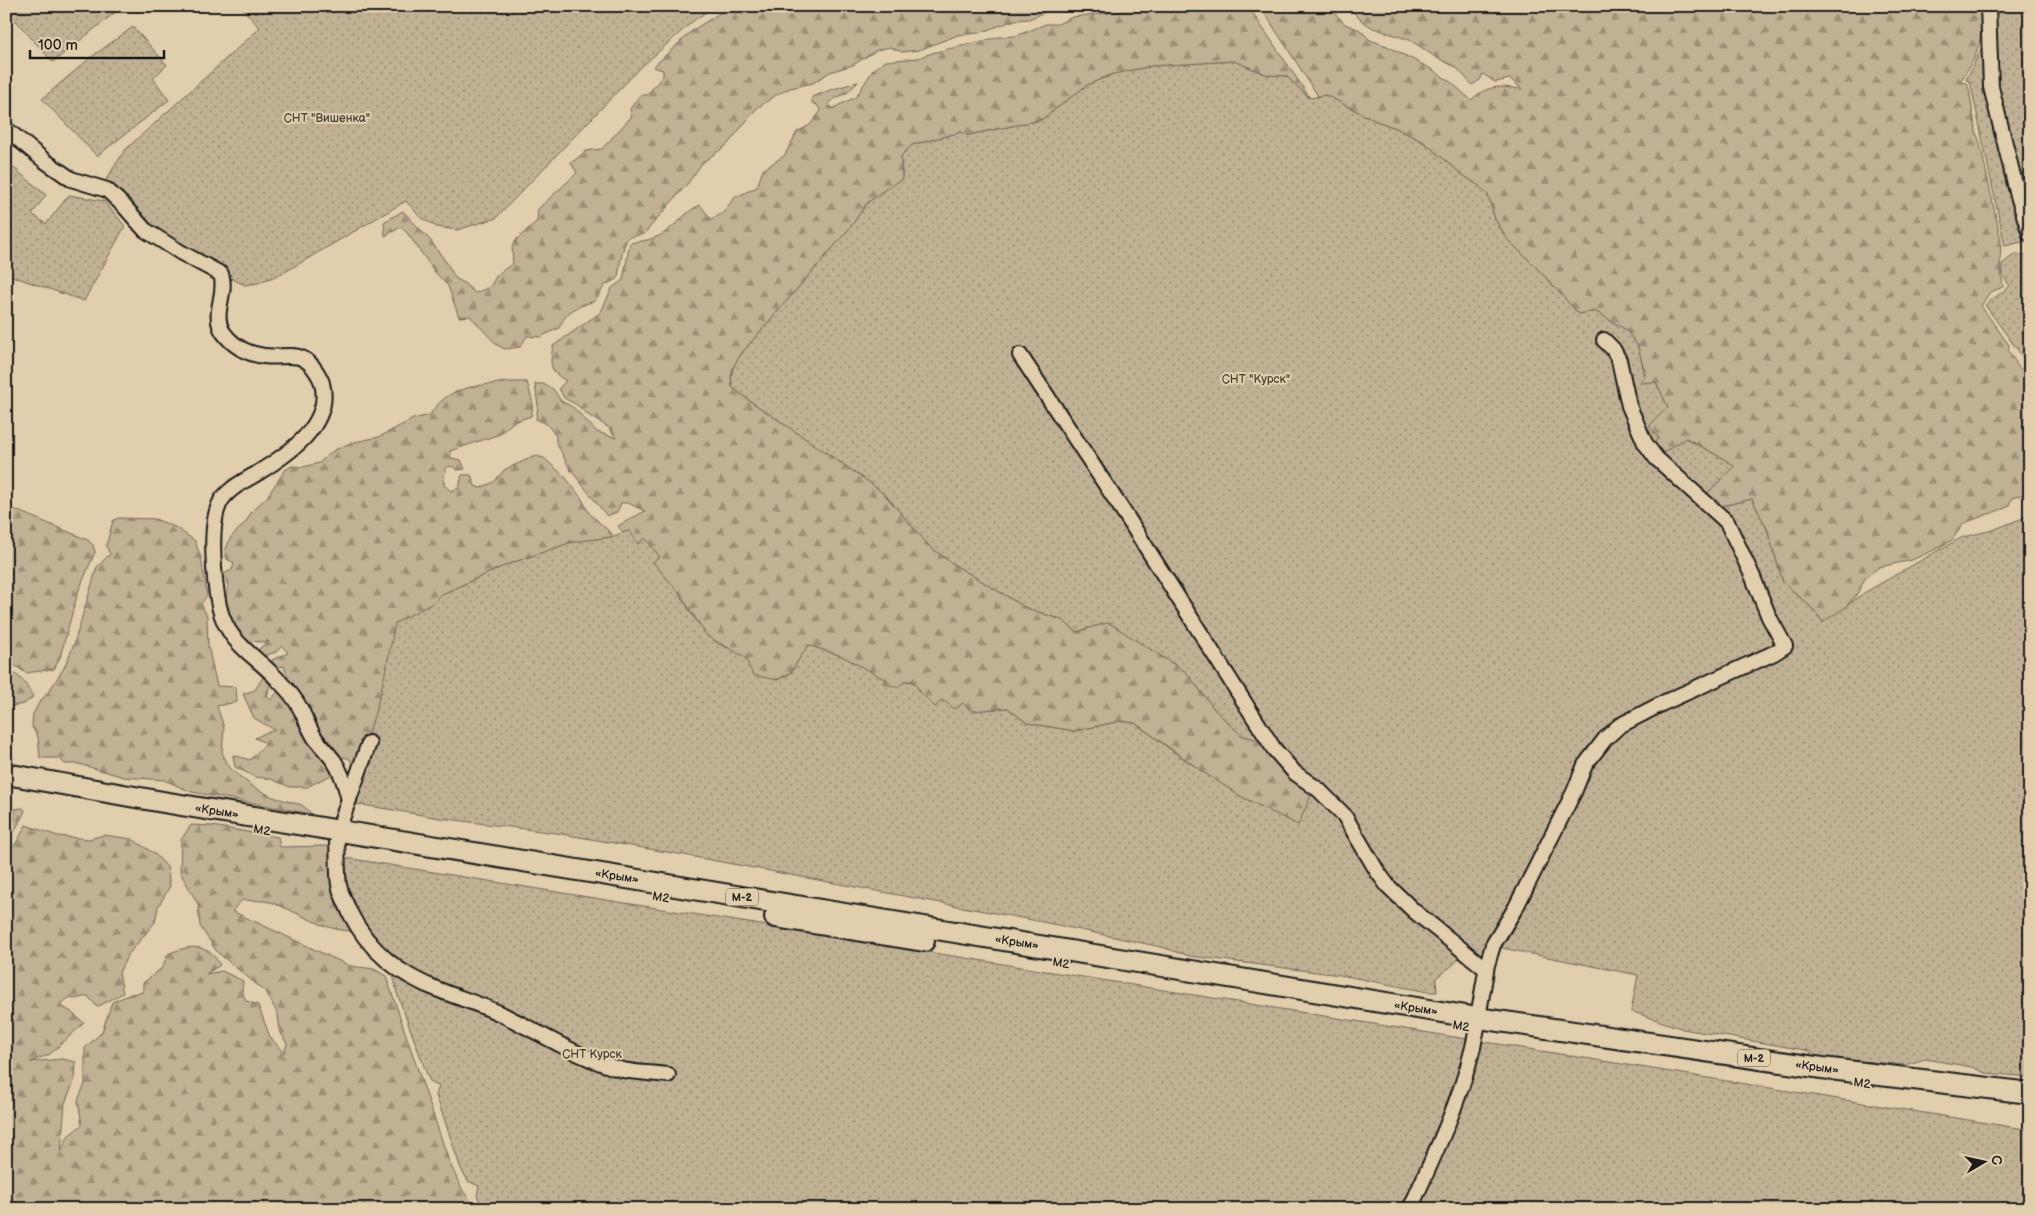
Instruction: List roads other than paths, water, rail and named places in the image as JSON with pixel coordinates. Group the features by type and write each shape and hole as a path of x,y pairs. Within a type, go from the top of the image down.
{"highway":[{"name":"«Крым»","path":"6,774 339,837 1478,1023 2030,1094"},
{"name":"М2","path":"6,788 339,837"},
{"name":"М2","path":"1478,1023 1639,1053 2030,1105"}],"street":[{"path":"1988,6 1991,87 2018,196 2030,234"},
{"path":"6,130 45,161 80,183 106,190 124,206 145,230 180,252 221,274 224,283 218,319 223,331 232,342 252,354 266,357 299,356 306,359 322,382 324,405 320,419 295,445 242,482 219,503 214,526 215,581 220,608 232,638 278,679 299,705 314,737 341,774 349,800"},
{"path":"1410,1209 1454,1107 1469,1063 1478,1023 1486,969 1493,945 1516,907 1574,792 1585,765 1604,739 1619,726 1663,703 1774,653 1784,646 1769,617 1727,522 1656,458 1645,443 1634,422 1618,360 1613,349 1604,340"},
{"path":"1020,355 1132,525 1274,749 1295,773 1319,790 1344,815 1388,886 1414,911 1486,969"},
{"path":"369,743 342,819 339,837 339,885 342,896 357,926 368,942 387,962 409,976 439,990 499,1013 596,1061 634,1072 668,1075"}],"park label":[{"name":"СНТ \"Вишенка\"","path":"327,118"},
{"name":"СНТ \"Курск\"","path":"1256,379"},
{"name":"СНТ Курск","path":"592,1054"}]}
